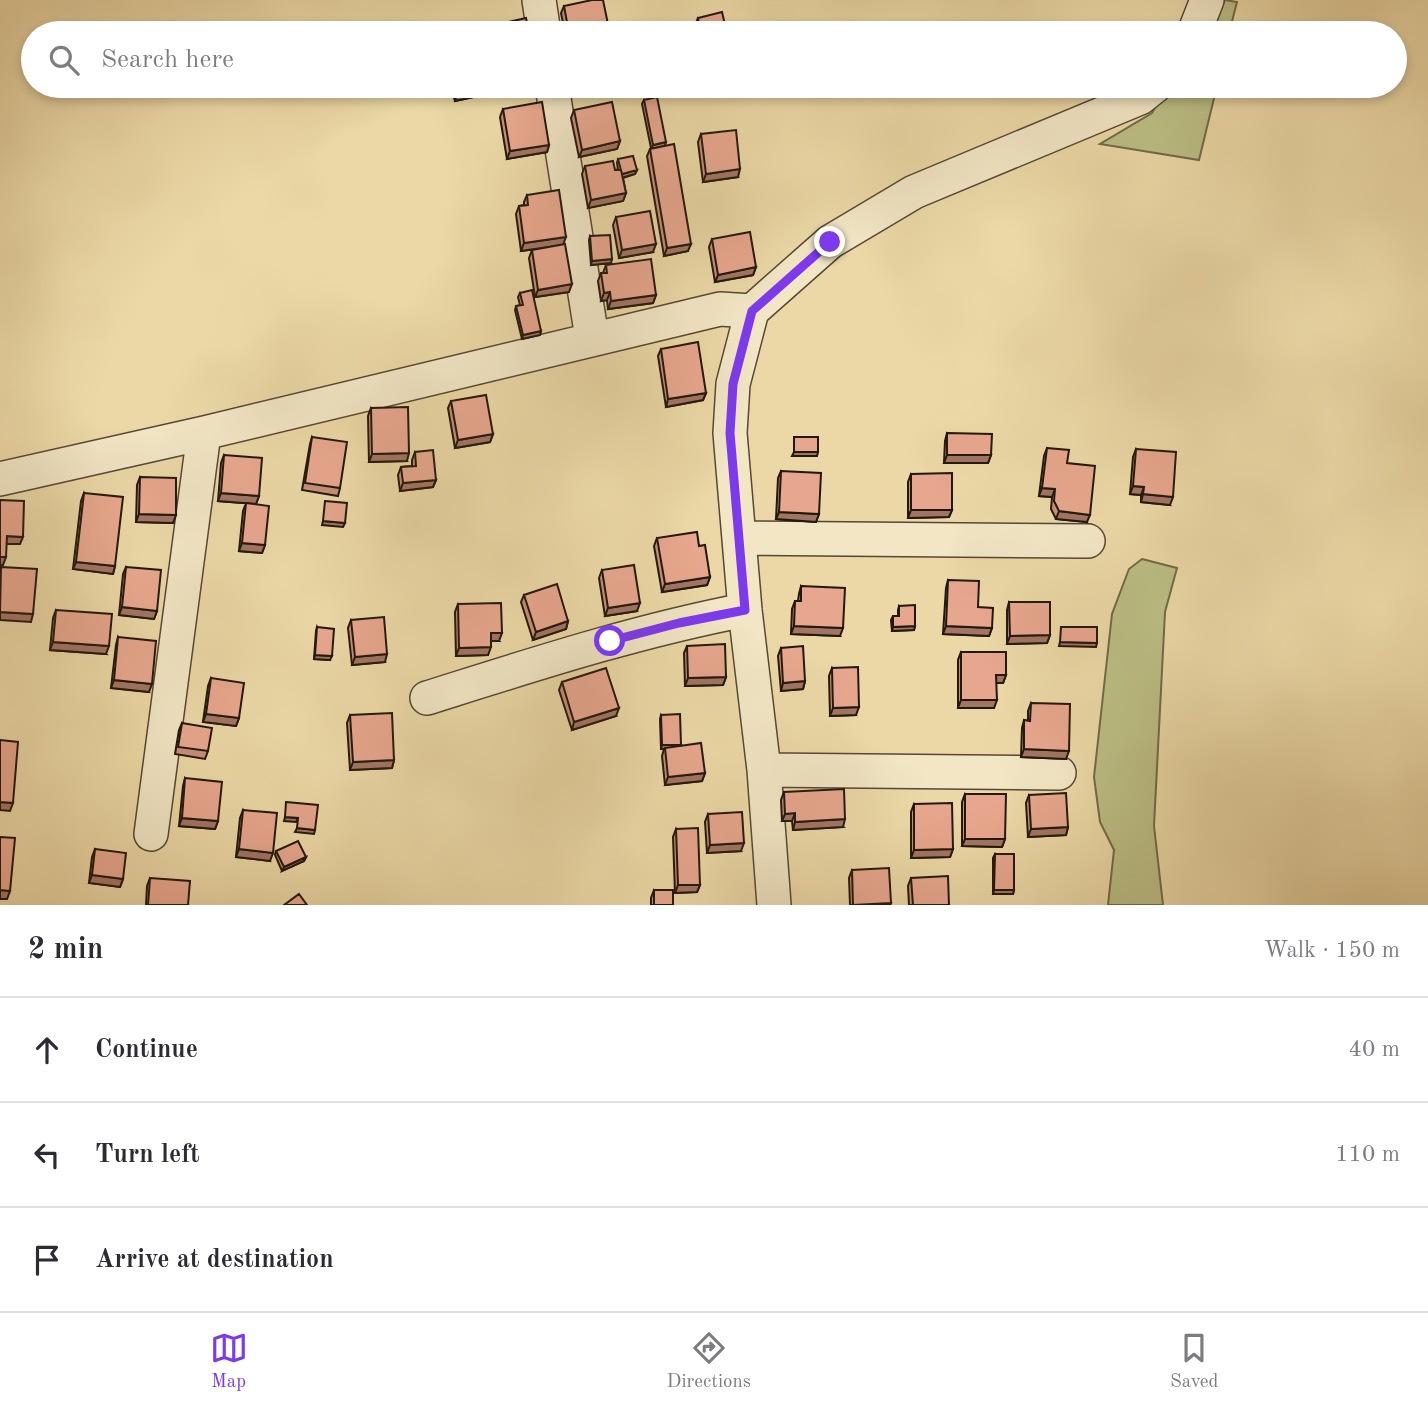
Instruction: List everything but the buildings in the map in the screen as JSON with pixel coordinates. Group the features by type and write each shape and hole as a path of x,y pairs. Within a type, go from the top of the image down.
{"street":[{"path":"539,0 542,21"},
{"path":"1199,21 1207,0"},
{"path":"554,98 592,338"},
{"path":"774,905 764,770 745,610 731,421 733,384 752,311 830,242 914,192 1140,98"},
{"path":"0,479 204,433 720,309 752,311"},
{"path":"151,834 204,433"},
{"path":"739,538 1088,541"},
{"path":"427,698 610,641 679,623 745,610"},
{"path":"764,770 1059,773"}],"green space":[{"path":"1225,0 1237,2 1232,21 1214,21"},
{"path":"1161,98 1214,98 1199,160 1100,144 1152,113"},
{"path":"1142,559 1177,568 1165,612 1154,826 1163,905 1108,905 1114,850 1100,822 1094,777 1112,614 1129,569"}],"route":[{"path":"610,641 679,623 745,610 730,433 733,384 752,311 830,242"}]}
